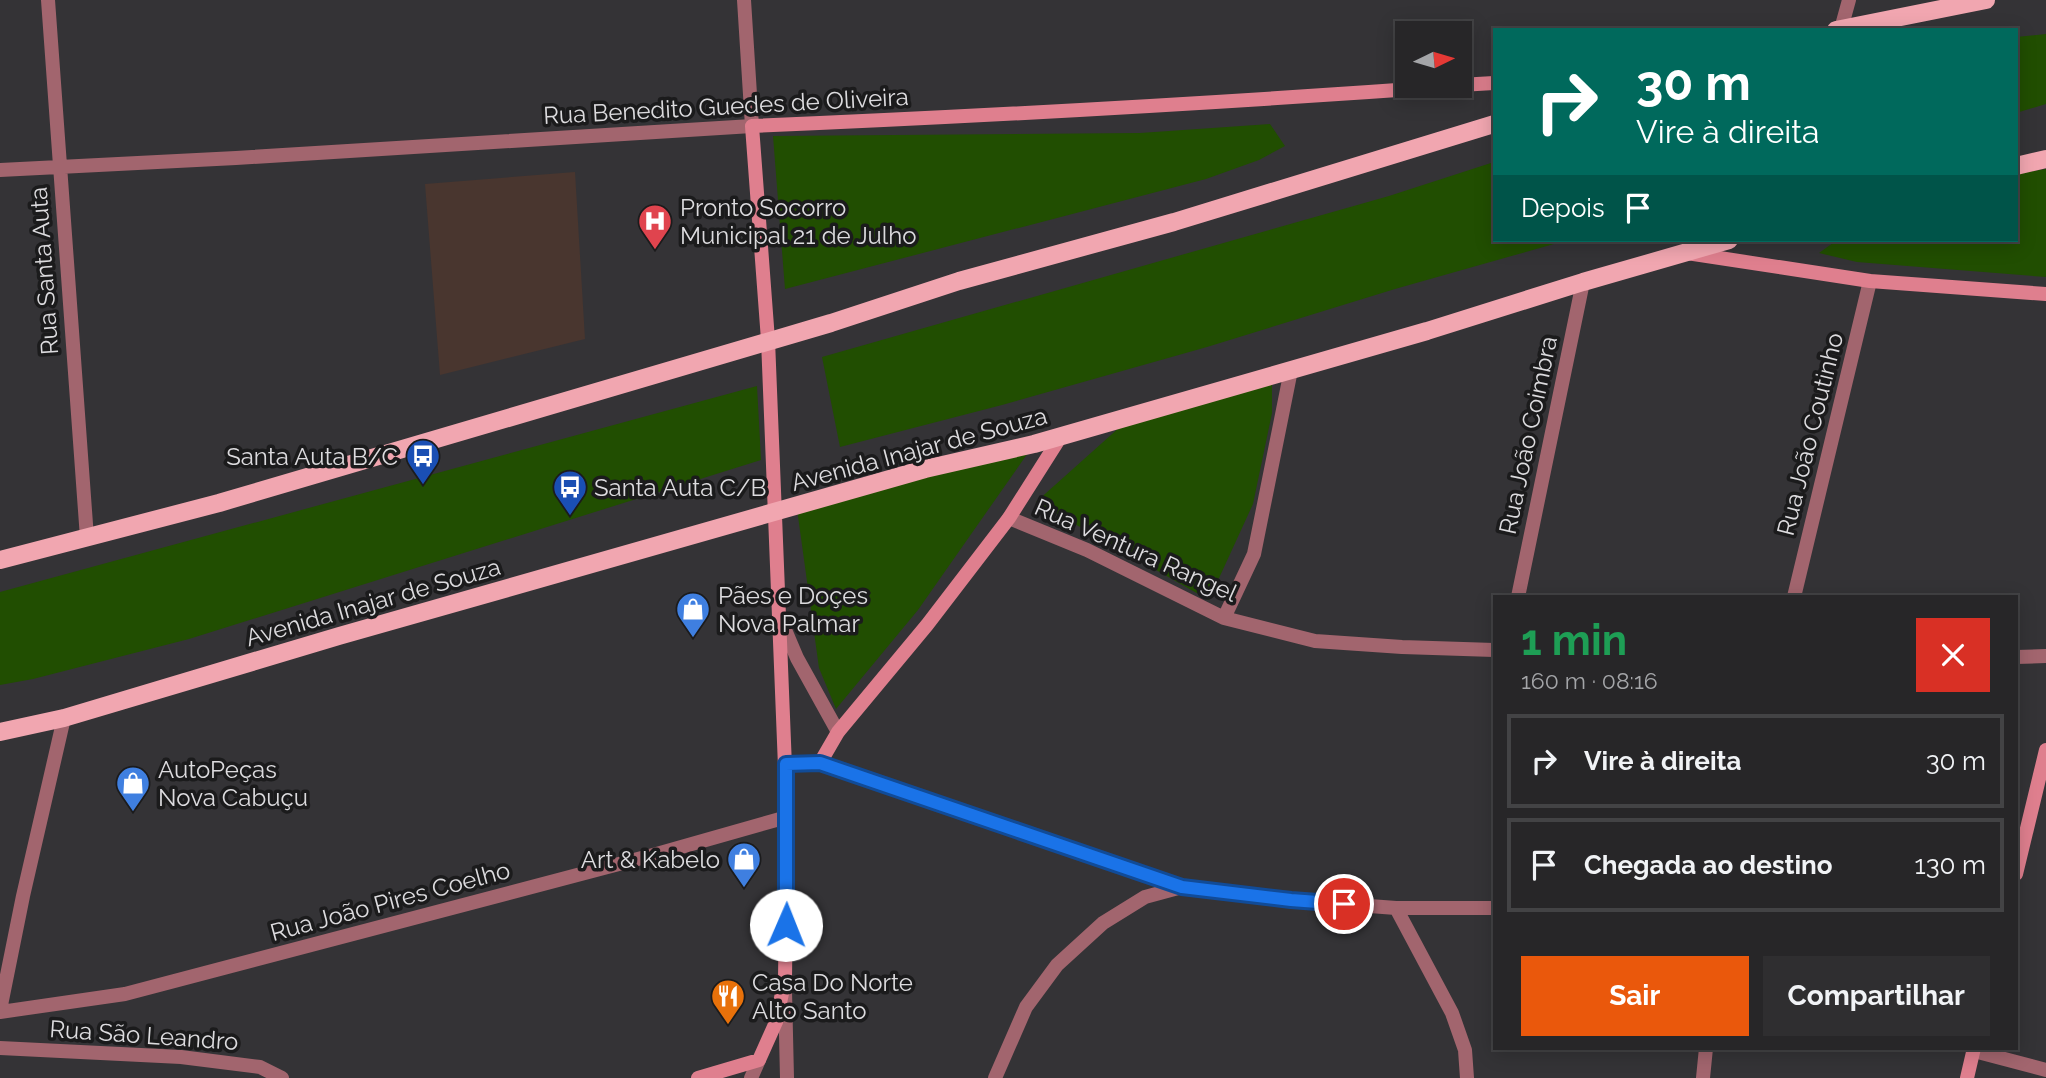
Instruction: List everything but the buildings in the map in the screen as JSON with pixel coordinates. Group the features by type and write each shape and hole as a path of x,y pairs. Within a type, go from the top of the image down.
{"main road":[{"path":"1843,28 1986,0"},
{"path":"0,560 219,503 831,323 960,281 1174,222 1493,124"},
{"path":"2018,166 2046,159"},
{"name":"Avenida Inajar de Souza","path":"0,732 64,718 339,636 925,469 1034,444 1722,242"}],"street":[{"name":"Rua Santa Auta","path":"48,0 87,538"},
{"path":"744,0 768,340 786,764 787,1078"},
{"path":"1838,28 1849,0"},
{"path":"1472,84 1493,83"},
{"name":"Rua Benedito Guedes de Oliveira","path":"0,170 752,126 1015,115 1395,90"},
{"path":"1682,253 1870,281 2046,293"},
{"name":"Rua João Coutinho","path":"1794,595 1870,281"},
{"name":"Rua João Coimbra","path":"1518,595 1583,282"},
{"path":"1224,618 1254,554 1291,370"},
{"path":"820,763 838,732 927,625 1009,518 1061,436"},
{"name":"Rua Ventura Rangel","path":"1009,518 1087,550 1224,618 1315,641 1493,650"},
{"path":"778,613 797,658 838,732"},
{"path":"2018,657 2046,656"},
{"path":"0,1011 64,718"},
{"path":"2018,867 2042,783 2046,750"},
{"path":"786,764 820,763 1182,887 1291,900 1396,908 1493,908"},
{"name":"Rua João Pires Coelho","path":"0,1011 125,994 787,817"},
{"path":"995,1078 1026,1007 1057,965 1103,923 1145,897 1182,887"},
{"path":"1396,908 1452,1013 1465,1050 1467,1078"},
{"path":"751,1078 776,1022 785,979"},
{"name":"Rua São Leandro","path":"0,1048 181,1057 260,1067 282,1078"},
{"path":"1703,1078 1706,1050"},
{"path":"1967,1078 1974,1050 2046,1070"},
{"path":"698,1078 759,1060"}],"shaded area":[{"path":"575,172 585,339 440,375 425,184"}],"green space":[{"path":"2046,34 2046,104 2018,112 2018,37"},
{"path":"1270,124 1285,146 1259,160 1206,179 785,289 773,136 1140,133"},
{"path":"1493,162 1493,242 1561,242 1395,289 1207,347 840,447 822,357 1389,196"},
{"path":"2046,169 2046,277 1857,262 1819,253 1834,242 2018,242 2018,174"},
{"path":"1272,384 1272,413 1253,504 1209,600 1036,502 1121,426"},
{"path":"757,386 761,460 189,639 0,685 0,592"},
{"path":"1030,450 918,610 836,709 819,668 797,509"}],"place":[{"name":"Pronto Socorro Municipal 21 de Julho","path":"655,251"},
{"name":"Santa Auta B/C","path":"423,486"},
{"name":"Santa Auta C/B","path":"570,517"},
{"name":"Pães e Doçes Nova Palmar","path":"693,639"},
{"name":"AutoPeças Nova Cabuçu","path":"133,813"},
{"name":"Art & Kabelo","path":"744,889"},
{"name":"Casa Do Norte Alto Santo","path":"728,1026"}],"route":[{"path":"786,925 786,764 820,763 1182,887 1344,904"}]}
